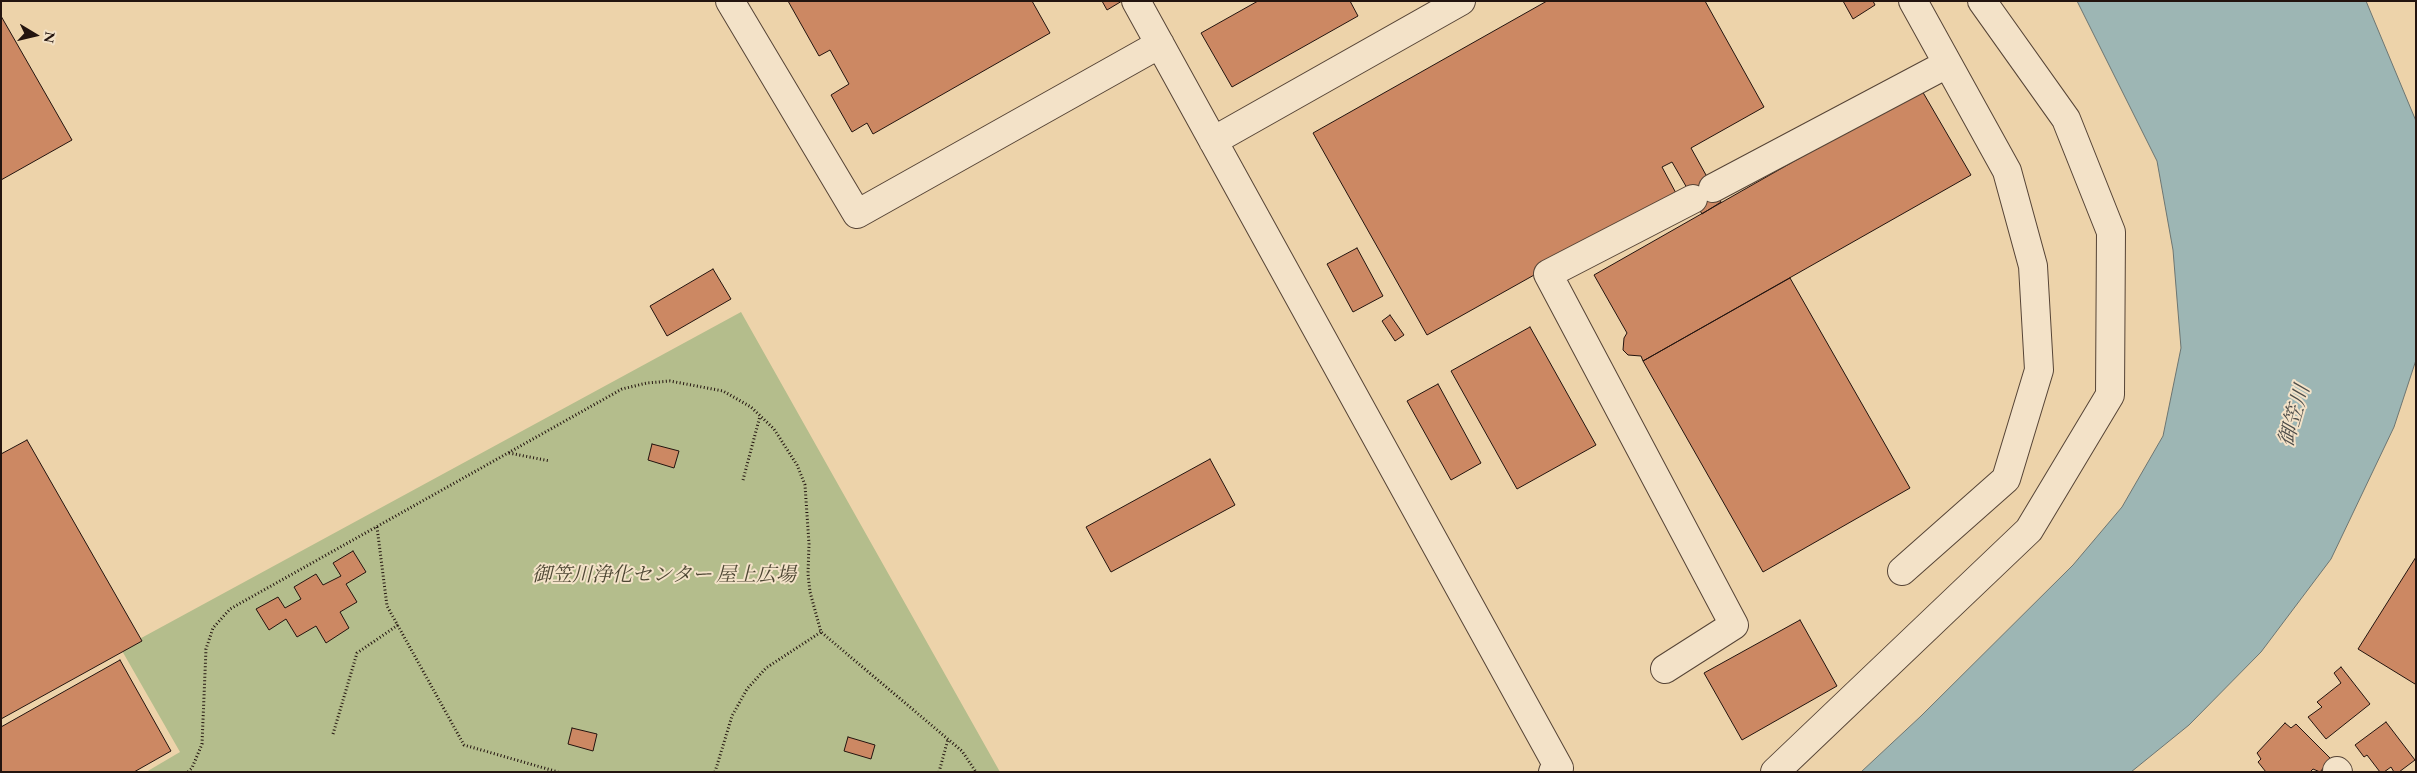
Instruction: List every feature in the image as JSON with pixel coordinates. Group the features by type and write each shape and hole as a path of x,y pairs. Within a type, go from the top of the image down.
{"street":[{"path":"730,1 857,214 1160,44"},
{"path":"1136,1 1558,768 1553,772"},
{"path":"1213,141 1461,1"},
{"path":"1902,571 2006,479 2039,370 2033,266 2007,171 1913,1"},
{"path":"1775,772 2028,530 2110,395 2111,232 2066,119 1982,1"},
{"path":"1665,669 1734,625 1548,274 1947,64"}],"path":[{"path":"188,772 192,768 202,744 206,649 213,628 230,609 622,389 647,383 678,382 723,391 741,400 774,429 786,446 805,485 809,544 808,574 810,592 821,632 962,751 976,772"},
{"path":"743,480 760,416"},
{"path":"508,452 550,461"},
{"path":"377,527 387,606 464,745 558,772"},
{"path":"333,734 357,653 398,625"},
{"path":"715,772 732,716 747,689 766,668 821,632"},
{"path":"939,772 948,739"}],"green space":[{"name":"御笠川浄化センター 屋上広場","path":"741,312 1000,772 146,772 180,752 121,649"}],"water":[{"name":"御笠川","path":"2077,1 2366,1 2416,121 2416,360 2394,427 2331,559 2261,652 2189,725 2131,772 1861,772 1921,716 2073,565 2122,507 2163,436 2181,348 2173,250 2157,161"}],"building":[{"path":"788,1 1032,1 1050,33 873,134 867,123 852,132 831,95 849,84 830,50 819,56"},
{"path":"1102,1 1122,1 1107,10"},
{"path":"1258,1 1350,1 1358,16 1232,87 1201,33"},
{"path":"1547,1 1705,1 1764,107 1691,148 1721,202 1702,214 1672,162 1662,167 1677,195 1427,335 1313,133"},
{"path":"1843,1 1873,1 1875,5 1853,19"},
{"path":"1,16 72,140 1,180"},
{"path":"1921,89 1971,175 1643,361 1641,356 1628,355 1623,350 1624,338 1627,333 1594,275"},
{"path":"1357,248 1383,296 1353,312 1327,264"},
{"path":"713,269 731,299 667,336 650,306"},
{"path":"1790,278 1910,488 1763,572 1643,361"},
{"path":"1390,315 1404,335 1395,341 1382,321"},
{"path":"1530,327 1596,445 1517,489 1451,371"},
{"path":"1438,384 1481,463 1451,480 1407,401"},
{"path":"27,440 142,641 1,719 1,454"},
{"path":"652,444 679,451 674,468 648,460"},
{"path":"1210,459 1235,505 1111,572 1086,527"},
{"path":"353,551 366,572 346,584 357,602 340,612 349,628 326,643 316,626 297,637 286,619 269,630 256,609 278,597 285,608 301,599 294,587 316,574 323,585 341,576 333,563"},
{"path":"2416,557 2416,683 2415,684 2358,649"},
{"path":"1800,620 1837,686 1742,740 1704,673"},
{"path":"120,660 171,751 134,772 1,772 1,727"},
{"path":"2341,667 2370,704 2326,739 2308,717 2322,707 2317,702 2341,683 2334,673"},
{"path":"2386,722 2415,760 2399,772 2394,772 2391,767 2384,772 2380,772 2367,755 2364,757 2355,745"},
{"path":"2285,723 2291,728 2296,724 2331,759 2320,772 2313,769 2310,772 2266,772 2258,762 2261,759 2257,753"},
{"path":"572,728 597,734 593,751 568,744"},
{"path":"848,737 875,745 871,759 844,751"}]}
